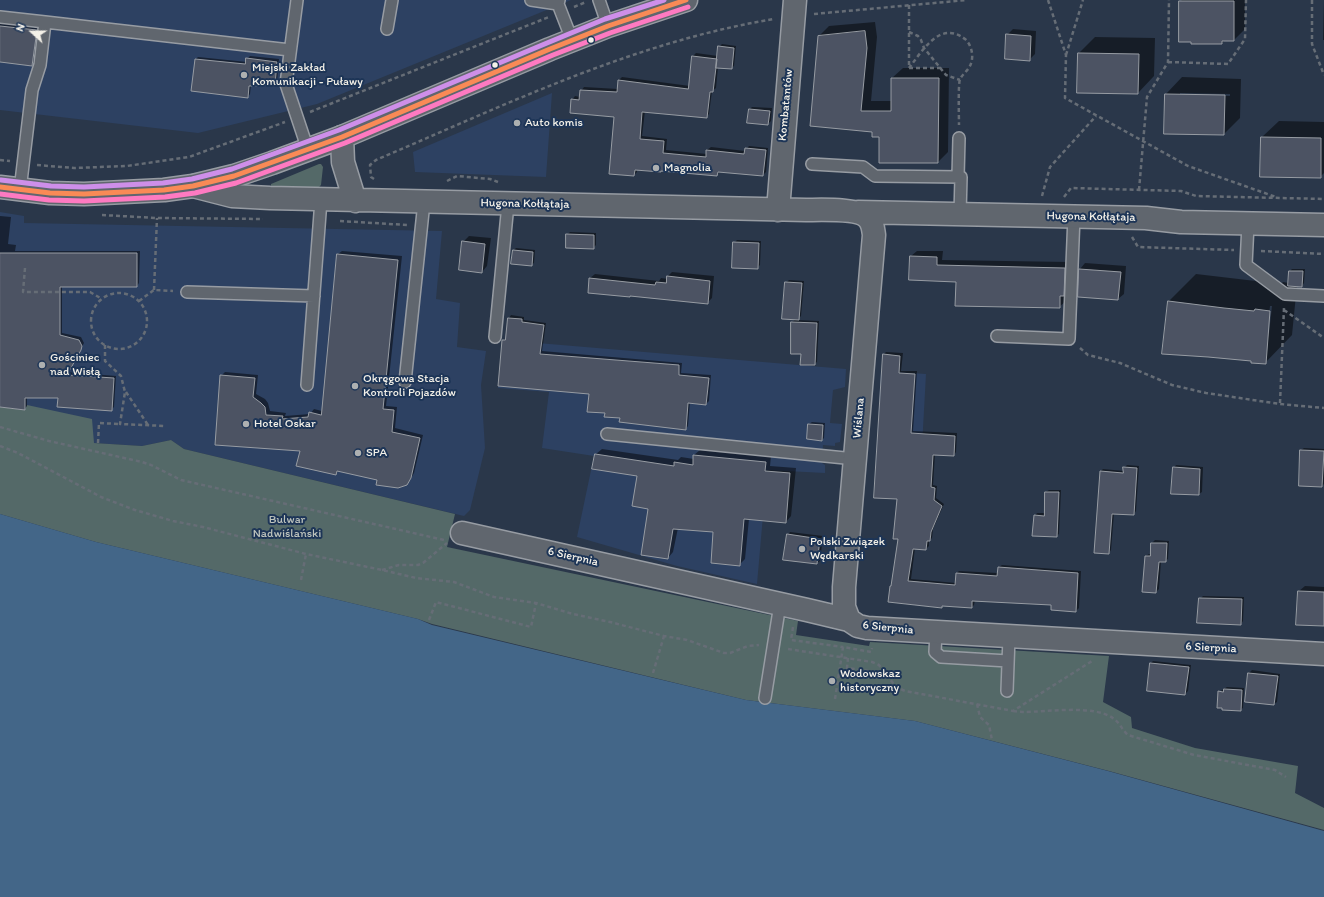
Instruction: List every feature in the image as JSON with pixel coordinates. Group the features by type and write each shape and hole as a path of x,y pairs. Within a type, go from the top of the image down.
{"street":[{"path":"10,189 50,193 84,194 164,190 193,186 234,176 342,137 572,40 608,26 686,0"},
{"name":"Kombatantów","path":"778,210 795,0"},
{"path":"342,137 343,162 355,201"},
{"name":"Hugona Kołłątaja","path":"193,186 232,196 321,200 778,210 863,214 960,214 1068,207 1181,222 1324,225"},
{"name":"Wiślana","path":"849,620 844,607 844,587 874,235 873,224 863,214"},
{"name":"6 Sierpnia","path":"462,533 849,620 858,626 867,628 1324,654"}],"lane":[{"path":"297,0 286,84 308,150"},
{"path":"388,29 392,0"},
{"path":"531,0 558,2 572,40"},
{"path":"599,0 608,26"},
{"path":"0,17 290,50"},
{"path":"10,189 32,90 40,66 45,22"},
{"path":"958,177 959,138"},
{"path":"812,164 863,167 875,176 961,177 960,214"},
{"path":"307,385 321,200"},
{"path":"405,382 424,202"},
{"path":"495,337 508,204"},
{"path":"997,336 1069,339 1068,207"},
{"path":"1248,224 1248,250 1246,265 1284,294 1324,296"},
{"path":"187,292 314,296"},
{"path":"607,434 855,459"},
{"path":"765,698 780,604"},
{"path":"936,632 935,652 941,657 1008,661"},
{"path":"1006,691 1009,637"}],"path":[{"path":"812,14 967,0"},
{"path":"1048,0 1066,56"},
{"path":"1083,0 1066,56 1065,98 1188,166 1280,198"},
{"path":"1139,190 1142,141 1147,97 1168,62 1169,0"},
{"path":"1168,62 1228,64 1245,39 1246,0"},
{"path":"1312,0 1312,44 1324,75"},
{"path":"909,5 909,68"},
{"path":"376,160 562,80 667,44 744,24 777,18"},
{"path":"909,32 918,36 924,48 946,75 960,80"},
{"path":"909,68 924,48 935,37 946,32 958,34 968,41 973,58 969,69 960,80 959,138"},
{"path":"909,68 941,68"},
{"path":"1042,198 1050,167 1096,116"},
{"path":"1068,207 1071,188 1181,191 1196,196 1324,199"},
{"path":"1035,197 1049,198"},
{"path":"154,290 157,218"},
{"path":"1132,237 1138,247 1324,254"},
{"path":"25,268 23,292 90,292 102,299"},
{"path":"139,301 154,290 187,292"},
{"path":"114,293 128,294 139,301 146,313 147,326 142,338 131,347 118,349 105,345 95,336 91,323 94,309 102,299 114,293"},
{"path":"1280,404 1284,294"},
{"path":"1284,310 1324,338"},
{"path":"1069,339 1088,355 1120,363 1172,385 1280,404 1324,408"},
{"path":"105,345 105,360 121,376 126,392 148,426"},
{"path":"120,424 126,392"},
{"path":"98,443 99,423 165,426"},
{"path":"0,427 49,441 142,462"},
{"path":"0,446 18,453 101,497 173,522 203,527 306,554 416,578 454,582 494,597 536,603 573,614 664,636 687,640 724,653 730,653 752,646 773,647 872,662 879,665 896,687 905,691 1013,711 1088,710 1103,712 1115,719 1123,731 1128,734 1194,755 1275,770 1286,777"},
{"path":"382,570 400,564 418,565 423,563 462,533"},
{"path":"301,580 306,554"},
{"path":"429,620 436,602 530,627 536,603"},
{"path":"793,626 792,640 869,651"},
{"path":"654,673 664,636"},
{"path":"835,699 842,648"},
{"path":"839,671 868,676 869,671 847,668 848,658"},
{"path":"1013,711 1091,661"},
{"path":"977,704 980,717 989,726 992,740"}],"shaded area":[{"path":"0,0 571,0 317,104 198,133 0,110"},
{"name":"Auto komis","path":"552,93 546,177 415,172 413,152"},
{"path":"0,212 24,216 24,223 442,231 436,299 460,303 457,347 486,351 481,385 485,448 470,510 464,516 184,449 171,440 142,446 93,443 27,405 25,410 0,407"},
{"path":"502,340 846,369 845,387 833,390 830,423 842,424 840,442 835,443 835,446 823,445 822,463 825,465 825,473 767,470 757,584 677,566 577,537 594,456 542,448 549,392 498,388"},
{"path":"881,371 926,374 920,483 875,481"},
{"path":"0,514 96,542 418,619 432,625 746,700 915,721 1108,771 1324,831 1324,897 0,897"}],"green space":[{"path":"319,164 323,167 321,185 318,188 271,186 271,184"},
{"name":"Bulwar Nadwiślański","path":"27,405 92,419 94,443 142,446 171,440 184,449 455,514 447,547 798,621 796,635 869,646 870,642 1109,656 1103,702 1131,717 1132,728 1195,748 1298,766 1295,793 1324,808 1324,830 1109,771 915,721 746,700 432,624 418,619 96,542 0,514 0,407 25,410"}],"building":[{"path":"1179,1 1234,1 1234,41 1222,41 1222,44 1191,44 1191,42 1179,42"},
{"path":"0,26 37,30 32,66 0,62"},
{"path":"865,31 867,48 861,111 891,111 891,78 939,78 938,163 879,163 879,137 872,137 872,132 810,126 818,36"},
{"path":"1006,34 1031,36 1030,61 1005,59"},
{"path":"718,46 734,48 732,69 716,68"},
{"path":"1078,53 1139,54 1138,94 1077,93"},
{"path":"692,56 717,59 713,92 710,92 707,118 642,112 640,139 664,141 663,153 706,157 706,150 744,154 745,148 766,150 763,176 718,172 717,176 635,170 634,176 609,174 614,117 570,113 571,99 579,100 580,90 617,92 618,80 688,89"},
{"name":"Miejski Zakład Komunikacji - Puławy","path":"246,58 277,62 275,85 249,86 248,98 191,91 195,59 245,64"},
{"path":"1165,94 1225,95 1224,135 1164,134"},
{"path":"749,109 770,111 768,125 747,123"},
{"path":"1261,137 1321,138 1321,178 1260,177"},
{"path":"566,234 594,235 594,249 566,248"},
{"path":"462,241 485,244 482,273 459,270"},
{"path":"733,242 759,243 758,269 732,268"},
{"path":"513,250 533,252 532,266 511,264"},
{"path":"0,253 137,253 137,287 60,287 60,335 79,340 82,346 67,375 114,378 112,411 57,407 58,398 25,398 25,410 0,407"},
{"path":"337,254 398,260 383,409 394,410 392,432 420,438 411,478 407,485 398,488 376,485 377,480 337,471 336,475 296,466 300,451 215,445 220,375 255,378 253,397 265,407 266,415 283,416 282,419 308,417 309,412 321,415"},
{"path":"910,256 937,257 937,265 1065,268 1064,296 1060,296 1060,308 955,306 956,282 909,280"},
{"path":"1079,269 1121,272 1118,300 1078,297"},
{"path":"1289,271 1303,271 1302,287 1288,286"},
{"path":"667,276 710,281 708,304 588,293 589,278 655,285 656,282 666,283"},
{"path":"785,282 802,283 799,320 782,319"},
{"path":"1168,301 1254,311 1255,309 1270,311 1266,364 1251,363 1251,361 1162,354"},
{"path":"508,318 522,319 522,322 544,325 540,354 679,365 679,375 709,378 706,405 688,403 686,430 619,422 620,418 604,417 605,413 587,412 589,394 498,386 502,340 505,340"},
{"path":"791,322 817,323 815,365 800,365 801,354 791,354"},
{"path":"883,354 900,356 899,373 915,374 911,433 955,436 954,456 933,455 931,487 935,488 934,500 942,506 931,532 930,541 927,541 926,550 913,549 908,581 955,585 956,573 997,576 998,567 1078,573 1076,612 1051,610 1051,605 972,601 972,608 942,606 942,608 888,602 898,539 893,539 897,499 874,498"},
{"path":"808,424 823,425 822,441 807,439"},
{"path":"1300,450 1324,451 1322,487 1299,486"},
{"path":"595,454 674,466 674,462 693,465 693,455 766,462 765,471 790,473 786,523 744,519 740,566 711,563 713,532 673,529 668,559 641,555 648,509 632,506 637,476 592,469"},
{"path":"1123,467 1137,468 1134,515 1112,514 1109,554 1094,553 1100,471 1123,473"},
{"path":"1173,467 1200,469 1199,495 1171,494"},
{"path":"1045,492 1059,492 1057,537 1032,536 1034,515 1044,516"},
{"name":"Polski Związek Wędkarski","path":"787,534 820,539 817,564 783,560"},
{"path":"1151,543 1167,543 1166,562 1159,562 1156,593 1142,592 1145,556 1150,556"},
{"path":"1298,591 1324,592 1324,626 1296,625"},
{"path":"1199,598 1242,599 1241,625 1197,623"},
{"path":"1150,663 1189,667 1185,695 1147,691"},
{"path":"1248,673 1278,676 1274,705 1245,702"},
{"path":"1224,689 1242,690 1241,711 1222,710 1222,708 1217,708 1218,691 1223,692"}],"transit line":[{"path":"1,180 51,186 84,187 163,183 192,179 232,169 339,130 605,19 664,0"},
{"path":"0,187 50,193 84,194 164,190 193,186 234,176 342,137 608,26 686,0"},
{"path":"0,194 49,200 84,201 165,197 195,193 236,183 345,143 553,55 610,33 688,7"}],"place":[{"name":"Miejski Zakład Komunikacji - Puławy","path":"244,75"},
{"name":"Auto komis","path":"517,123"},
{"name":"Magnolia","path":"656,168"},
{"name":"Gościniec nad Wisłą","path":"42,365"},
{"name":"Okręgowa Stacja Kontroli Pojazdów","path":"355,386"},
{"name":"Hotel Oskar","path":"246,424"},
{"name":"SPA","path":"358,453"},
{"name":"Polski Związek Wędkarski","path":"802,549"},
{"name":"Wodowskaz historyczny","path":"832,681"}]}
